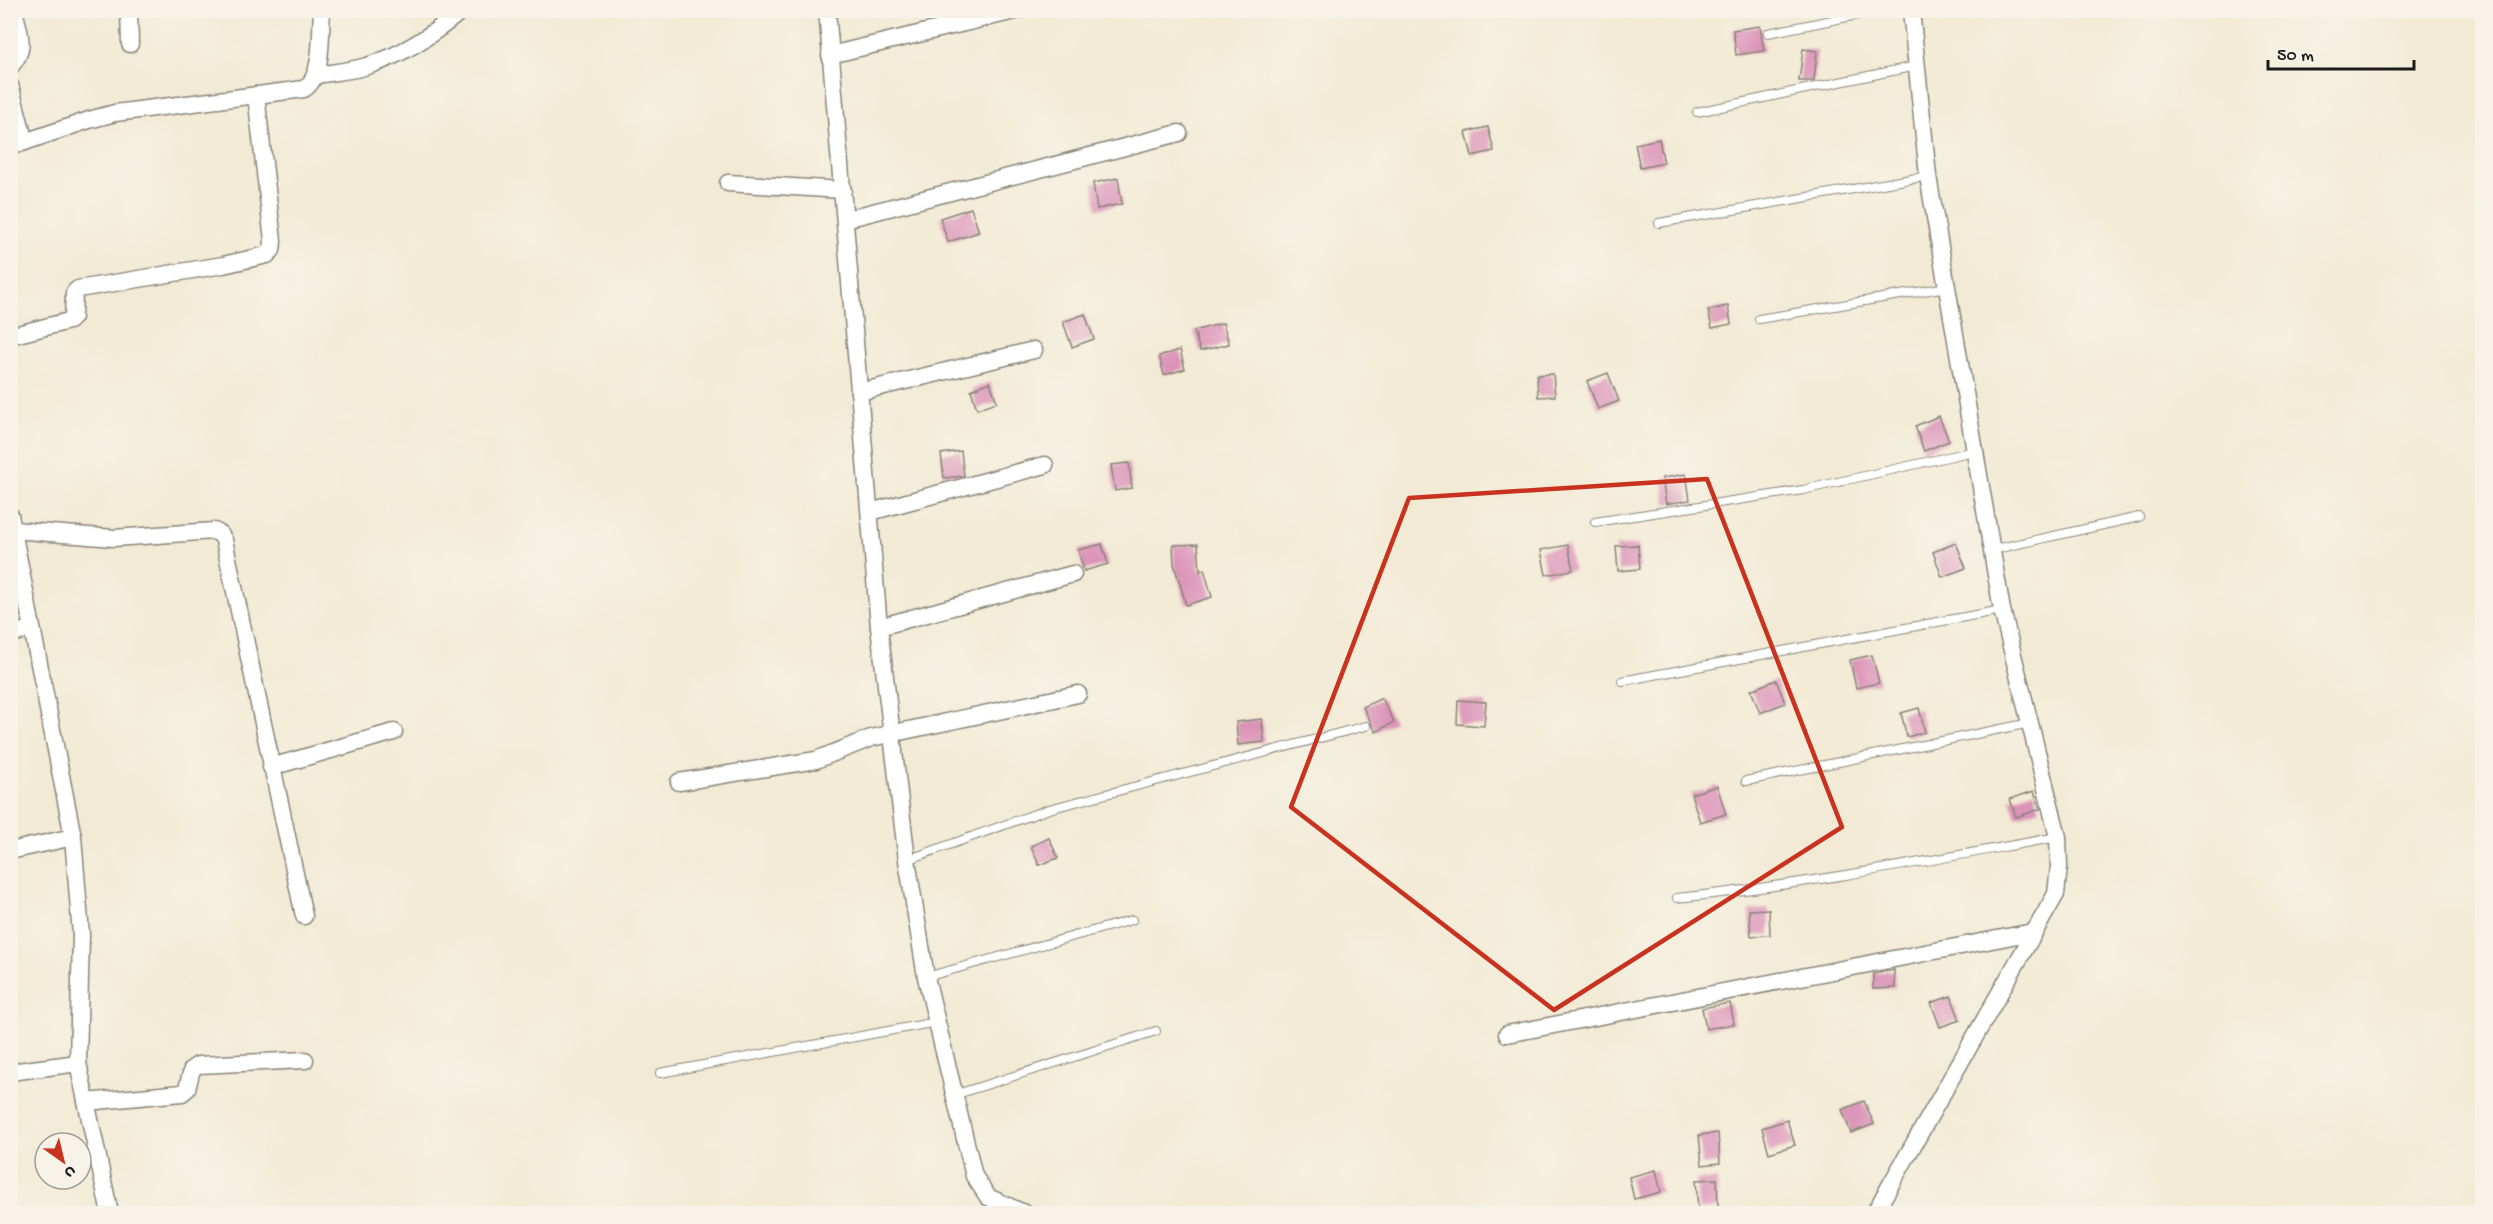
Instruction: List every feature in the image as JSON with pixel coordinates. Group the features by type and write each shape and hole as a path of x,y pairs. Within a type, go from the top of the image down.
{"street":[{"path":"10,67 20,56 21,46 15,10"},
{"path":"129,10 130,44"},
{"path":"10,85 18,145 115,113 297,91 310,85 317,75 322,10"},
{"path":"317,75 365,67 390,58 440,29 462,10"},
{"path":"827,10 879,627 894,733 907,860 926,977 974,1176 995,1208 1026,1214"},
{"path":"830,55 1019,10"},
{"path":"1874,1214 2056,894 2059,867 2058,837 2002,610 1991,550 1928,176 1911,10"},
{"path":"10,336 69,321 74,317 74,293 78,289 223,265 267,255 272,250 273,241 256,95"},
{"path":"846,219 1179,133"},
{"path":"728,183 843,189"},
{"path":"859,392 1034,350"},
{"path":"870,512 1045,465"},
{"path":"110,1214 78,1063 81,935 73,837 12,522 114,538 214,531 220,534 224,540 304,916"},
{"path":"879,627 1073,574"},
{"path":"10,634 31,629"},
{"path":"679,782 816,760 872,738 1078,694"},
{"path":"271,767 394,732"},
{"path":"10,851 73,837"},
{"path":"1507,1034 2033,932"},
{"path":"86,1102 182,1093 187,1089 192,1069 198,1065 305,1060"},
{"path":"10,1072 78,1063"}],"lane":[{"path":"1768,33 1882,10"},
{"path":"1697,112 1916,66"},
{"path":"1659,223 1928,176"},
{"path":"1759,319 1947,287"},
{"path":"1595,522 1803,490 1974,451"},
{"path":"1991,550 2139,517"},
{"path":"1622,681 2002,610"},
{"path":"1746,782 2030,723"},
{"path":"907,860 1049,809 1366,726"},
{"path":"1677,898 1757,890 1827,879 2058,837"},
{"path":"926,977 1132,920"},
{"path":"660,1073 937,1022"},
{"path":"954,1095 1156,1031"}],"highlighted area":[{"path":"1707,479 1842,827 1554,1010 1291,807 1409,498"}],"building":[{"path":"1760,26 1764,51 1736,55 1733,30"},
{"path":"1803,49 1817,51 1814,81 1799,81"},
{"path":"1488,127 1494,151 1472,156 1466,132"},
{"path":"1659,139 1664,163 1640,168 1635,144"},
{"path":"1118,178 1122,204 1097,209 1093,183"},
{"path":"971,208 979,232 948,242 940,218"},
{"path":"1728,306 1731,324 1712,328 1708,310"},
{"path":"1085,314 1094,339 1072,347 1063,322"},
{"path":"1223,323 1229,344 1200,351 1194,331"},
{"path":"1180,350 1185,369 1164,375 1159,356"},
{"path":"1608,373 1619,401 1598,409 1587,381"},
{"path":"1553,374 1555,396 1538,397 1537,375"},
{"path":"990,382 997,402 977,409 971,390"},
{"path":"1939,416 1949,441 1924,451 1915,426"},
{"path":"961,451 964,476 944,478 941,454"},
{"path":"1129,463 1132,488 1115,491 1111,465"},
{"path":"1686,474 1690,500 1666,504 1662,478"},
{"path":"1956,543 1966,568 1942,577 1933,552"},
{"path":"1102,544 1108,564 1084,571 1078,550"},
{"path":"1198,544 1200,571 1204,569 1212,597 1186,605 1174,564 1173,545"},
{"path":"1568,545 1573,570 1546,575 1541,550"},
{"path":"1638,545 1640,569 1618,571 1616,546"},
{"path":"1872,655 1879,683 1856,688 1850,660"},
{"path":"1776,680 1785,703 1760,713 1751,690"},
{"path":"1382,698 1394,722 1376,732 1363,707"},
{"path":"1458,700 1486,702 1484,726 1457,724"},
{"path":"1919,708 1925,732 1907,737 1901,713"},
{"path":"1262,719 1264,742 1238,745 1236,722"},
{"path":"1717,786 1726,814 1700,822 1691,794"},
{"path":"2034,791 2040,809 2016,817 2010,799"},
{"path":"1049,838 1058,858 1039,865 1031,846"},
{"path":"1769,909 1770,935 1751,936 1749,910"},
{"path":"1894,970 1895,988 1873,989 1873,974"},
{"path":"1951,996 1960,1020 1940,1027 1931,1003"},
{"path":"1730,1003 1734,1024 1706,1029 1702,1008"},
{"path":"1864,1101 1874,1124 1851,1133 1842,1110"},
{"path":"1787,1120 1795,1145 1769,1153 1762,1128"},
{"path":"1718,1133 1720,1163 1702,1165 1699,1135"},
{"path":"1656,1170 1661,1192 1634,1199 1629,1177"},
{"path":"1717,1179 1718,1209 1698,1210 1696,1180"}]}
